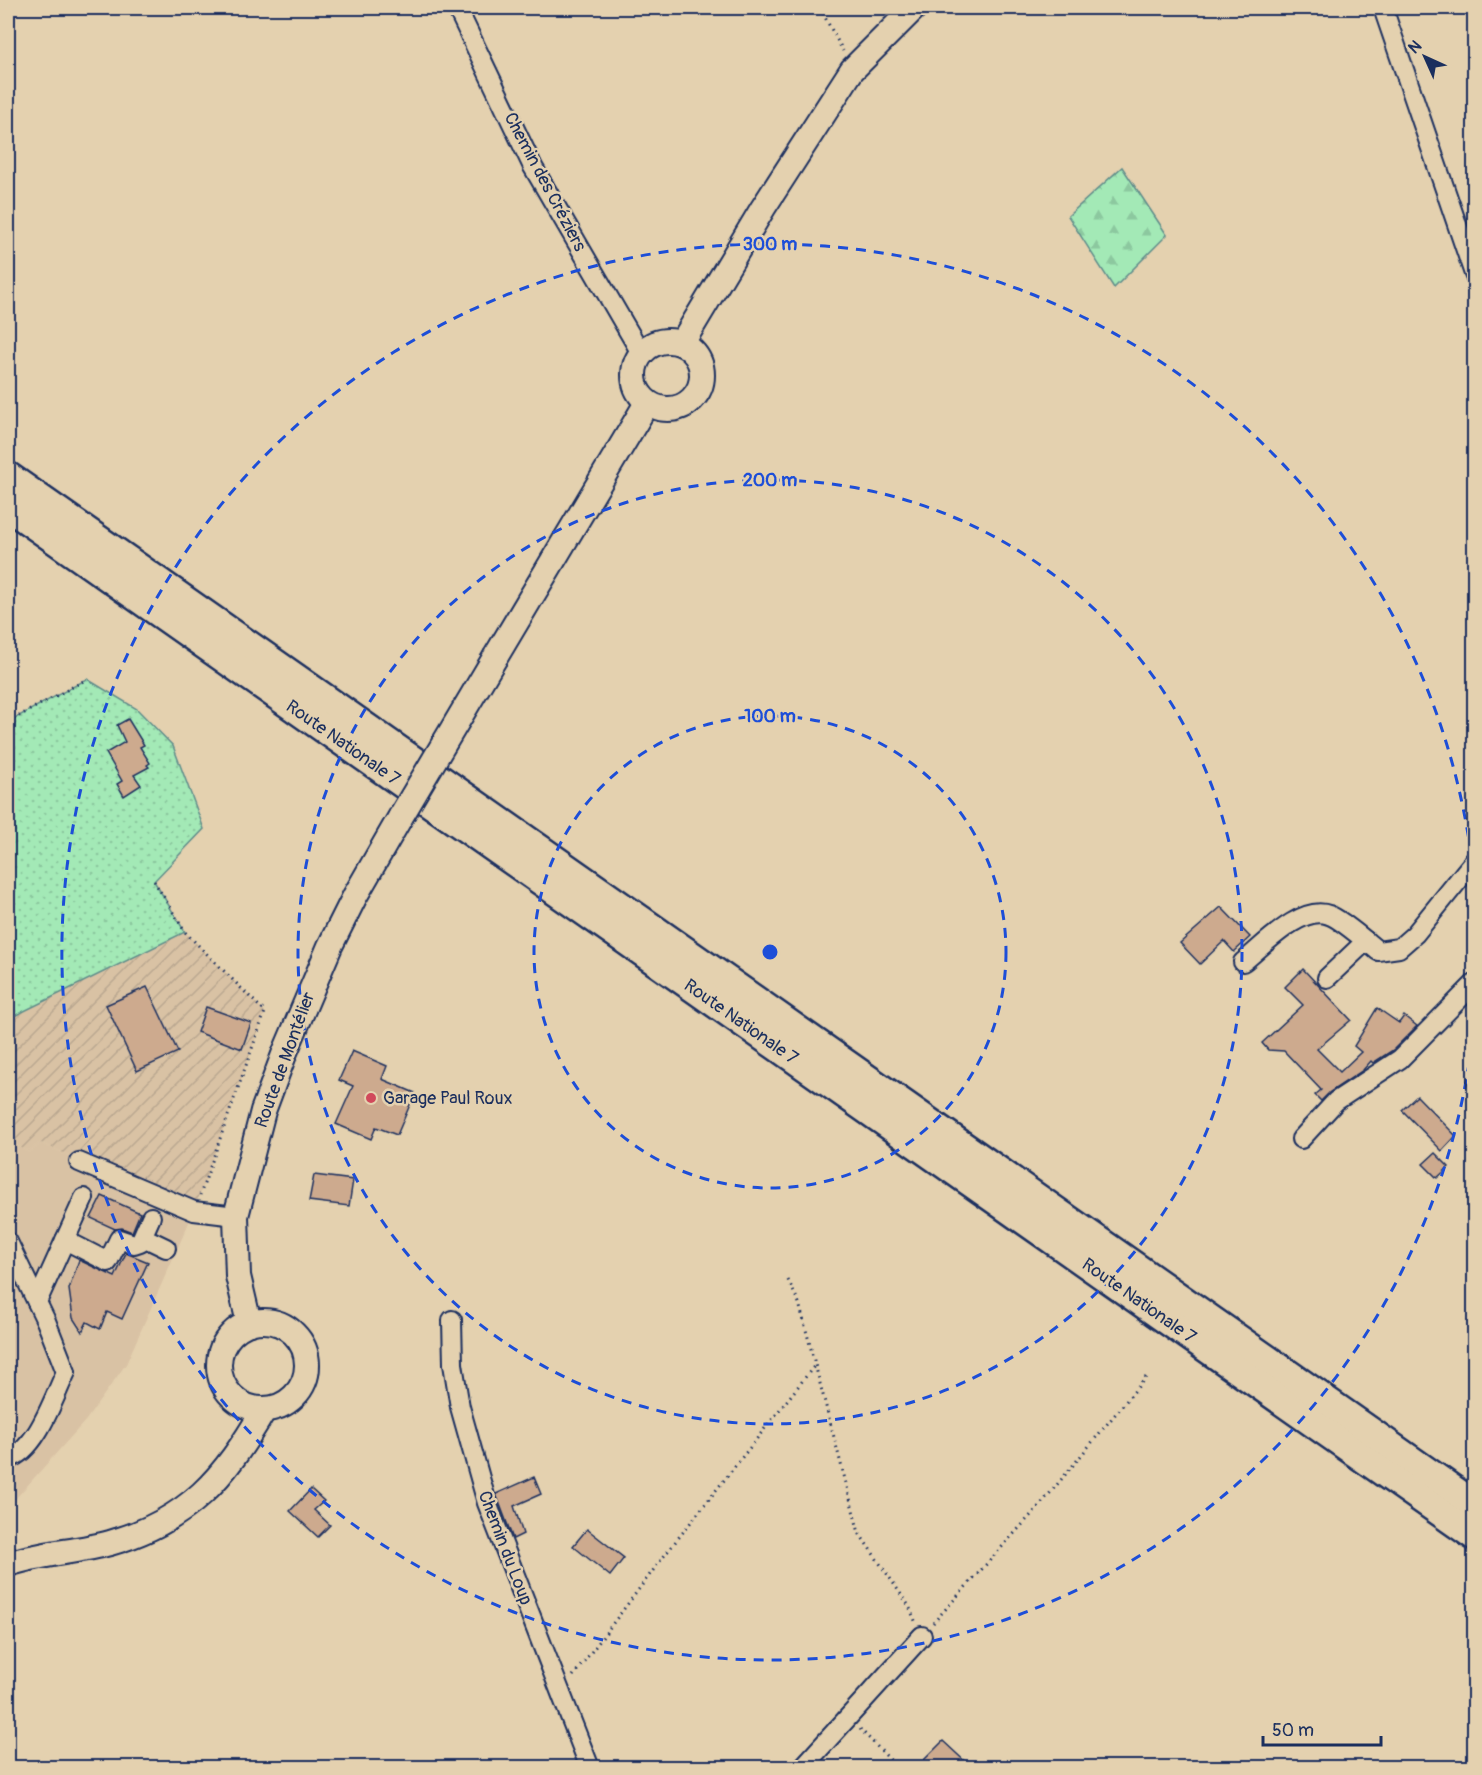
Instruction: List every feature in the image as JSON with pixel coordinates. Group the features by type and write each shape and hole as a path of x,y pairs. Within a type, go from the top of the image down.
{"highway":[{"name":"Route Nationale 7","path":"8,476 1474,1504"},
{"name":"Route Nationale 7","path":"8,507 1474,1536"}],"main road":[{"path":"682,343 763,208 852,70 914,8"},
{"path":"671,340 682,343 699,359 702,382 698,393 680,407 669,410 658,408 648,403 640,395 633,374 635,363 641,353 659,341 671,340"},
{"name":"Route de Montélier","path":"249,1323 238,1276 236,1216 263,1111 307,997 355,896 648,403"},
{"path":"263,1321 278,1323 291,1330 301,1341 307,1354 308,1369 304,1383 296,1396 285,1405 271,1410 256,1410 242,1405 230,1396 222,1384 219,1369 220,1355 226,1341 236,1330 249,1323 263,1321"},
{"path":"8,1564 27,1557 110,1543 170,1519 200,1497 222,1474 246,1441 264,1410"}],"street":[{"name":"Chemin des Créziers","path":"457,8 533,167 641,353"},
{"path":"1383,8 1474,274"},
{"path":"1243,963 1282,930 1309,913 1329,914 1378,951 1399,948 1415,933 1474,861"},
{"path":"1327,978 1366,941"},
{"path":"1301,1139 1336,1101 1400,1059 1474,984"},
{"path":"80,1162 194,1212 236,1216"},
{"path":"37,1302 84,1198"},
{"path":"65,1240 108,1262 119,1239 134,1244 140,1242 152,1217"},
{"path":"143,1237 166,1248"},
{"path":"8,1242 37,1302 66,1372 33,1439 16,1456 8,1459"},
{"name":"Chemin du Loup","path":"452,1320 453,1364 460,1407 472,1455 487,1503 590,1767"},
{"path":"802,1767 922,1636"}],"path":[{"path":"820,8 852,70"},
{"path":"8,722 87,678"},
{"path":"154,881 185,932 265,1012 194,1212"},
{"path":"788,1280 799,1303 859,1533 909,1606 922,1636 1041,1504 1146,1377"},
{"path":"562,1691 661,1560 815,1365"},
{"path":"848,1717 898,1767"}],"shaded area":[{"path":"185,932 265,1012 194,1211 41,1143 29,1152 8,1141 8,1019"},
{"path":"8,1141 29,1152 41,1143 194,1211 126,1364 86,1420 8,1507"}],"green space":[{"path":"1122,167 1167,235 1114,288 1068,216"},
{"path":"87,679 137,709 173,746 204,829 154,881 185,932 8,1019 8,722"}],"building":[{"path":"128,719 144,745 140,747 150,763 147,765 149,767 134,775 141,785 124,796 117,784 122,781 106,753 125,742 117,725"},
{"path":"1221,907 1250,937 1234,952 1224,941 1200,964 1180,943"},
{"path":"1303,969 1351,1020 1317,1049 1340,1072 1361,1052 1354,1046 1377,1008 1399,1023 1404,1016 1417,1026 1393,1050 1373,1063 1371,1061 1363,1070 1330,1092 1321,1101 1315,1095 1321,1090 1284,1051 1268,1050 1262,1043 1303,1005 1285,987"},
{"path":"147,987 178,1052 137,1071 106,1005"},
{"path":"206,1007 251,1023 242,1049 197,1032"},
{"path":"352,1051 387,1066 382,1079 415,1093 397,1135 376,1127 371,1139 336,1124 353,1086 339,1080"},
{"path":"1417,1096 1456,1136 1442,1151 1402,1110"},
{"path":"1435,1153 1449,1167 1437,1178 1423,1164"},
{"path":"314,1175 353,1180 349,1206 309,1201"},
{"path":"102,1196 140,1213 132,1232 122,1228 115,1229 91,1218"},
{"path":"126,1253 148,1262 122,1319 107,1312 100,1329 87,1322 82,1332 73,1318 69,1289 79,1260 115,1277"},
{"path":"534,1477 541,1494 514,1506 523,1534 513,1539 496,1494"},
{"path":"311,1489 324,1501 314,1510 330,1525 318,1537 290,1511"},
{"path":"587,1529 624,1558 610,1576 573,1546"},
{"path":"943,1741 971,1767 930,1767 923,1761"}],"place":[{"name":"Garage Paul Roux","path":"371,1098"}]}
